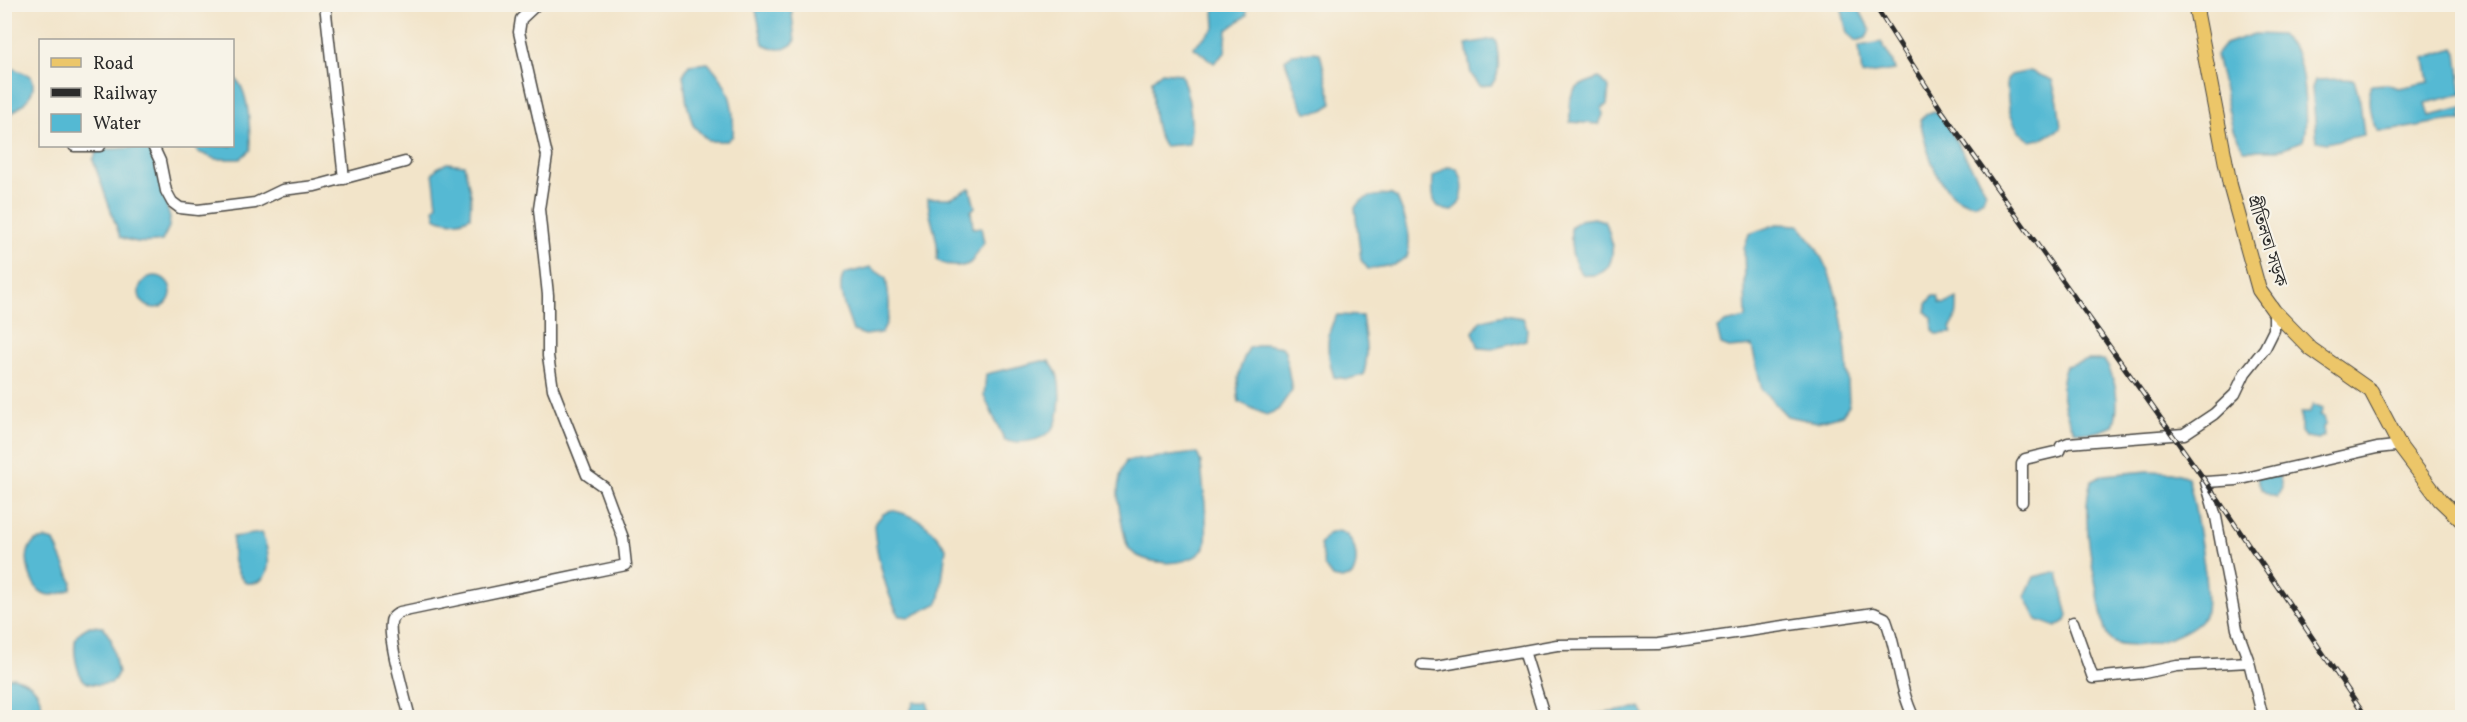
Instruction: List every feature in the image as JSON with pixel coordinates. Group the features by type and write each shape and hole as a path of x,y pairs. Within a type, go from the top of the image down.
{"main road":[{"name":"প্রীতিলতা সড়ক","path":"2195,4 2230,185 2259,290 2274,311 2312,349 2371,391 2401,448 2440,500 2463,521"}],"street":[{"path":"325,4 344,179"},
{"path":"410,717 394,649 391,623 393,617 400,612 626,566 623,538 604,487 587,475 553,389 548,356 548,295 539,209 547,156 519,32 521,19 537,4"},
{"path":"153,147 160,161 166,191 172,202 180,208 198,210 255,203 282,190 344,179 405,162"},
{"path":"2022,502 2022,465 2025,459 2059,451 2061,446 2068,443 2184,434 2214,414 2235,394 2245,374 2265,348 2274,330 2274,311"},
{"path":"2263,717 2249,662 2237,629 2216,517 2206,482 2237,480 2377,448 2395,446 2401,448"},
{"path":"1422,665 1437,666 1557,645 1658,644 1874,613 1885,618 1896,662 1914,717"},
{"path":"2073,622 2093,678 2144,673 2177,666 2249,662"},
{"path":"1524,651 1545,717"}],"water":[{"path":"1222,4 1245,5 1247,15 1227,30 1225,53 1214,63 1193,47 1215,28 1214,8"},
{"path":"755,5 791,5 795,42 780,49 763,44"},
{"path":"1841,5 1857,5 1870,30 1866,38 1856,41 1847,33"},
{"path":"2254,34 2280,35 2296,52 2301,71 2305,110 2303,141 2278,150 2244,150 2233,130 2216,55 2225,44"},
{"path":"1493,39 1496,41 1498,52 1497,75 1491,85 1480,86 1471,74 1466,44"},
{"path":"1881,42 1895,70 1862,75 1859,46"},
{"path":"2454,48 2457,53 2462,94 2426,103 2430,116 2462,108 2462,120 2378,131 2370,109 2371,85 2386,84 2399,88 2429,82 2425,58"},
{"path":"1320,53 1332,103 1323,110 1306,112 1298,98 1285,60 1292,54"},
{"path":"708,63 721,79 730,96 733,136 727,141 708,141 693,125 687,104 683,75 689,65"},
{"path":"5,65 31,76 33,89 27,100 5,118"},
{"path":"2030,71 2052,80 2058,102 2061,128 2044,138 2031,141 2013,122 2007,88 2007,79 2011,75"},
{"path":"1162,72 1181,74 1190,108 1189,144 1164,146 1157,131 1152,80"},
{"path":"234,78 238,81 246,99 250,150 240,159 215,159 198,152 195,147 234,147"},
{"path":"1599,78 1609,88 1607,105 1602,108 1603,115 1599,124 1570,122 1570,103 1573,92 1582,85"},
{"path":"2315,80 2354,80 2360,101 2364,135 2326,143 2317,141 2312,88"},
{"path":"1934,111 1941,115 1986,192 1983,199 1975,204 1951,193 1930,159 1920,120 1926,114"},
{"path":"144,147 151,150 170,218 169,227 162,241 136,242 120,237 93,160 98,150"},
{"path":"447,163 464,165 471,195 470,217 457,221 436,218 434,209 437,204 433,173"},
{"path":"1447,167 1456,168 1463,184 1462,196 1453,211 1440,208 1433,196 1433,177"},
{"path":"970,188 975,207 971,211 973,228 981,227 984,243 970,263 962,266 944,264 937,260 937,243 928,198 950,198"},
{"path":"1390,194 1397,198 1407,227 1409,249 1407,257 1394,265 1368,269 1361,260 1355,208 1366,198"},
{"path":"1594,218 1604,221 1611,239 1612,257 1604,271 1584,275 1574,259 1571,247 1571,227 1580,220"},
{"path":"1777,224 1799,225 1814,244 1834,287 1840,310 1847,357 1849,405 1842,415 1817,422 1787,416 1762,390 1752,346 1729,348 1721,345 1717,328 1725,323 1746,318 1744,248 1749,234"},
{"path":"870,267 886,278 889,313 881,333 865,335 853,331 843,302 841,288 844,274"},
{"path":"155,276 166,281 171,292 166,303 155,308 144,303 139,292 144,281"},
{"path":"1933,296 1938,296 1940,303 1945,304 1957,299 1956,318 1950,328 1952,333 1936,334 1933,330 1932,318 1926,312 1927,304"},
{"path":"1337,315 1362,316 1366,354 1363,375 1348,379 1334,377 1328,338"},
{"path":"1503,315 1523,318 1527,328 1526,340 1492,349 1479,348 1473,332 1480,321"},
{"path":"1265,344 1282,347 1285,351 1292,390 1278,410 1266,415 1239,402 1237,388 1240,367 1249,348"},
{"path":"2089,360 2104,360 2108,367 2116,392 2117,409 2113,426 2085,433 2075,431 2071,424 2063,399 2062,382 2066,366"},
{"path":"1049,361 1057,373 1059,383 1060,398 1054,428 1034,440 1005,441 984,396 986,374"},
{"path":"2313,405 2323,409 2320,415 2324,416 2326,424 2323,427 2324,436 2318,439 2305,437 2301,432 2301,413 2309,413"},
{"path":"1197,453 1201,463 1205,506 1207,530 1205,546 1190,559 1179,562 1155,562 1134,554 1126,543 1119,503 1118,486 1126,461"},
{"path":"2148,471 2173,472 2188,477 2201,547 2207,604 2205,614 2190,629 2149,644 2122,645 2109,638 2103,622 2090,550 2088,496 2091,481 2104,475"},
{"path":"2279,473 2282,488 2277,497 2263,491 2257,477"},
{"path":"891,510 923,523 946,548 938,603 910,617 900,616 890,597 877,547 874,525 883,514"},
{"path":"1338,531 1349,538 1356,556 1352,576 1342,579 1332,577 1324,566 1320,544 1328,534"},
{"path":"261,533 267,549 266,574 255,583 246,583 241,578 234,562 233,537"},
{"path":"46,539 54,541 72,582 71,589 50,595 39,590 35,585 27,560 30,547 35,541"},
{"path":"2058,573 2068,616 2066,621 2056,627 2037,620 2025,596 2034,577"},
{"path":"90,626 103,627 111,639 118,673 112,683 97,685 88,683 80,675 75,653 76,639 79,633"},
{"path":"13,677 33,686 39,696 44,717 5,717 5,679"},
{"path":"914,702 927,702 931,717 911,717 910,711"},
{"path":"1640,708 1645,717 1575,717"}],"railway":[{"path":"1874,4 1942,111 2206,482 2367,718"}]}
